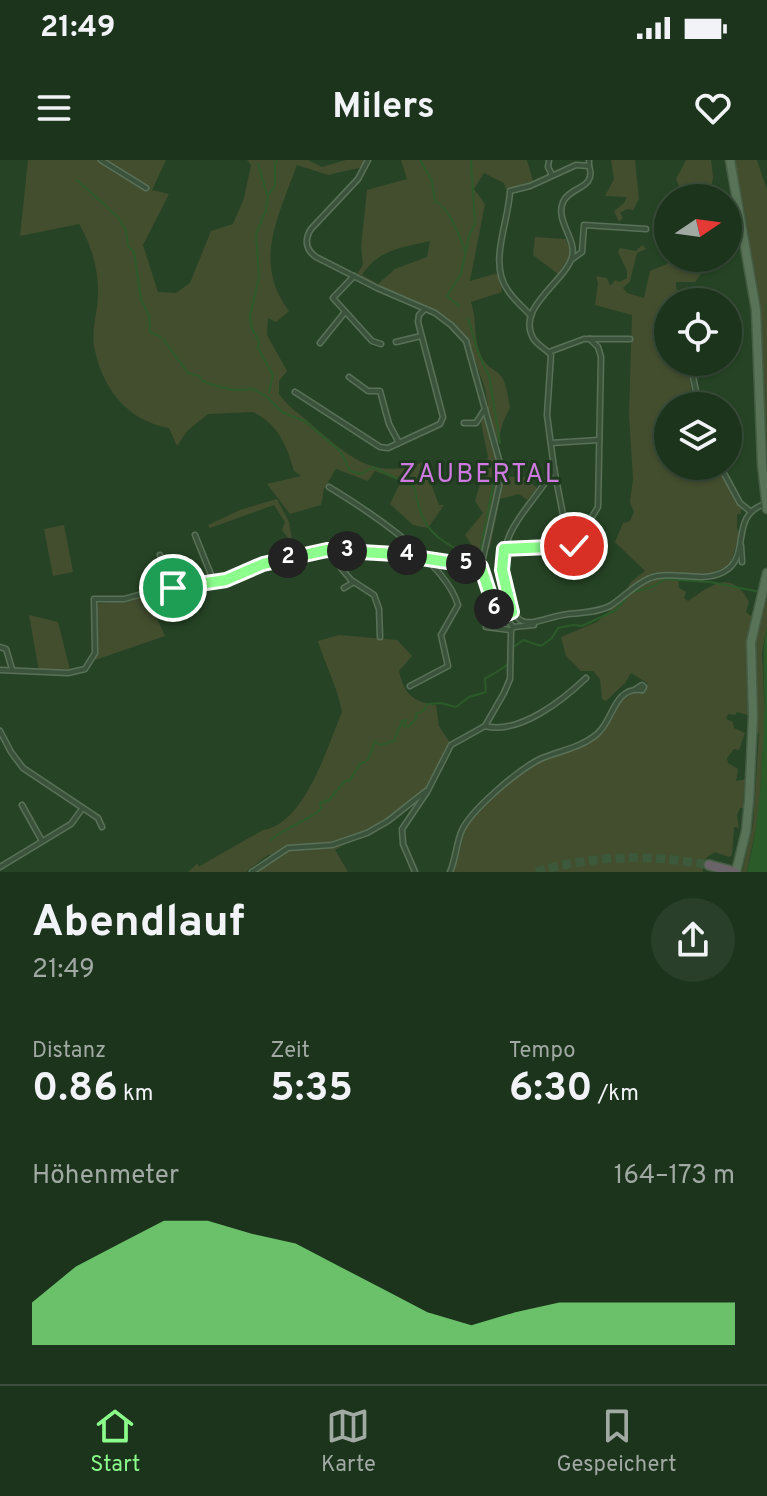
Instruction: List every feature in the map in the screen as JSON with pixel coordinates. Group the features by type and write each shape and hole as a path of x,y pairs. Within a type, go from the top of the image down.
{"highway":[{"path":"709,865 735,872"}],"main road":[{"path":"730,160 740,208 755,328 766,506"},
{"path":"735,872 748,816 751,647 767,573"}],"street":[{"path":"101,160 146,188"},
{"path":"368,160 360,176 311,229 307,238 308,248 314,256 446,320 466,341 501,473 481,567 496,613 505,616 512,629 508,685 485,726 451,745 402,831 403,844 413,870"},
{"path":"549,162 552,175"},
{"path":"531,316 504,286 500,253 510,191 530,186 576,165 589,163 589,180 567,196 562,204 564,227 573,249 571,260"},
{"path":"569,546 547,415 551,362 549,352 533,337 531,316 571,260 582,252 584,225 646,229"},
{"path":"354,276 333,297 372,341 381,344"},
{"path":"295,392 380,447 388,448 442,421 417,320 425,309"},
{"path":"320,343 345,312"},
{"path":"396,342 421,336"},
{"path":"504,549 576,544 598,509 600,353 590,339"},
{"path":"549,352 582,340 630,339"},
{"path":"349,377 368,391 380,391 389,424 399,443"},
{"path":"464,423 476,423 485,409"},
{"path":"551,443 599,440"},
{"path":"535,623 522,621 512,612 502,570 504,549 516,523 554,468"},
{"path":"727,480 740,504 751,512"},
{"path":"329,487 379,518 422,557 454,594 458,605 441,635 448,666 410,686"},
{"path":"486,627 524,628 607,607 627,591 654,577 702,577 721,573 733,565 744,523 751,512 766,506"},
{"path":"195,535 214,582"},
{"path":"740,544 742,562"},
{"path":"0,670 81,671 91,663 95,653 94,599 124,599 234,578 263,564 327,550 422,557 481,567"},
{"path":"327,550 332,561 354,582 370,589 374,595 379,609 380,637"},
{"path":"160,555 173,588"},
{"path":"344,588 354,582"},
{"path":"505,616 512,612"},
{"path":"0,647 6,649 12,669"},
{"path":"485,726 493,728 529,720 586,678"},
{"path":"450,872 463,828 497,791 528,766 597,734 617,701 636,689"},
{"path":"0,731 23,768 98,818 102,827"},
{"path":"252,872 288,848 332,845 367,833 388,821 428,789"},
{"path":"22,805 42,841"},
{"path":"0,867 71,824 82,808"}],"shaded area":[{"path":"28,160 166,160 152,190 169,194 143,245 158,292 176,293 190,283 211,231 233,224 244,198 251,165 247,160 308,160 322,167 346,160 368,160 367,166 328,175 297,165 277,221 271,257 272,275 278,293 289,311 276,322 268,318 267,335 287,371 279,381 279,394 337,446 376,467 390,469 423,462 439,505 444,505 428,528 413,525 390,504 401,481 375,471 368,481 336,469 324,489 321,505 290,514 267,484 301,476 294,471 285,445 275,429 253,412 208,414 187,431 177,446 169,428 140,418 128,410 103,375 94,346 97,275 89,244 79,224 20,236"},
{"path":"401,160 527,160 533,181 533,184 506,190 504,183 484,173 474,189 485,204 470,281 498,273 502,292 471,302 480,353 487,365 503,379 510,408 498,442 498,460 502,477 525,477 537,488 527,500 519,494 500,499 490,548 477,553 465,535 483,513 475,501 488,457 481,423 488,406 468,340 433,310 391,293 357,274 363,265 361,247 367,190 407,179","holes":["430,241 427,257 395,269 378,284 362,275 383,255"]},
{"path":"611,160 635,160 639,199 633,210 620,213 623,218 619,222 614,211 627,197 605,196 614,179"},
{"path":"686,160 711,160 712,184 678,184 676,179"},
{"path":"734,160 757,160 767,190 767,478 753,279 742,206 742,184 738,184"},
{"path":"535,237 566,239 571,254 558,274 533,255"},
{"path":"642,245 646,249 637,253 630,281 623,288 627,293 644,298 650,271 654,269 654,272 702,272 695,282 676,282 676,288 654,288 654,376 690,376 692,392 654,392 654,480 725,480 741,509 741,514 737,514 740,535 730,564 712,574 681,574 678,577 679,588 686,592 684,598 688,601 712,585 728,582 735,585 749,602 746,612 752,617 747,655 751,716 737,712 735,715 728,714 726,719 733,722 734,728 745,733 739,750 734,749 727,758 728,763 738,769 736,781 746,777 748,740 747,790 744,791 743,808 737,815 739,828 734,827 732,855 729,857 715,852 705,860 703,872 452,872 468,823 508,782 538,762 594,739 603,732 619,701 635,692 646,691 647,683 631,673 606,701 602,699 600,679 593,671 581,671 566,656 561,637 597,622 631,591 628,587 632,581 645,571 615,542 623,523 630,521 634,512 630,502 633,479 629,415 632,315 595,305 596,276 607,278 610,286 615,280 620,282 627,278 618,252 620,248 636,251"},
{"path":"277,499 289,522 295,557 289,539 282,530 285,522 274,505 210,528 208,525 240,510"},
{"path":"64,525 73,572 53,576 44,529"},
{"path":"767,588 767,626 762,653 765,716 759,813 747,872 742,872 753,824 759,733 756,732 753,656 755,631"},
{"path":"147,596 165,636 95,660 98,647 96,604"},
{"path":"29,615 58,622 70,670 39,671"},
{"path":"767,626 767,872 747,872 760,796"},
{"path":"339,635 397,640 412,656 399,671 404,686 411,696 421,702 436,705 439,726 450,743 431,782 396,814 335,850 348,872 253,872 271,858 269,854 246,872 188,872 198,863 198,867 263,830 278,825 291,814 313,782 342,712 318,641"}],"waterway":[{"path":"269,392 273,375 258,348 259,341 252,329 250,316 259,277 256,234 266,210 268,195 275,186 277,160"},
{"path":"420,160 432,181 435,201 450,216 465,250"},
{"path":"459,306 447,296 461,274 475,223 471,160"},
{"path":"258,164 267,194"},
{"path":"77,180 118,217 126,230 128,246 134,252 141,300 149,315 150,332 161,337"},
{"path":"468,318 489,376 500,443"},
{"path":"163,339 188,373 213,385 234,390 254,389 282,412 306,422 341,452 350,471 361,474 373,467 414,487 421,514 433,532 454,548 479,555"},
{"path":"481,548 497,465"},
{"path":"515,646 523,640 541,646 552,638 558,628 582,626 616,610 630,593 652,587 665,579 710,582 760,592"},
{"path":"271,840 321,809 320,803 329,800 345,781 350,780 359,765 368,760 375,741 380,745 394,741 402,721 406,720 404,726 408,727 416,719 416,714 428,704 456,707 469,697 486,692 485,678 508,664"}],"tunnel":[{"path":"536,872 579,862 622,858 665,859 709,865"}],"district":[{"name":"ZAUBERTAL","path":"480,475"}],"route":[{"path":"173,588 226,580 263,564 323,551 395,554 481,567 496,613 502,616 512,612 502,570 504,549 574,546"}]}
